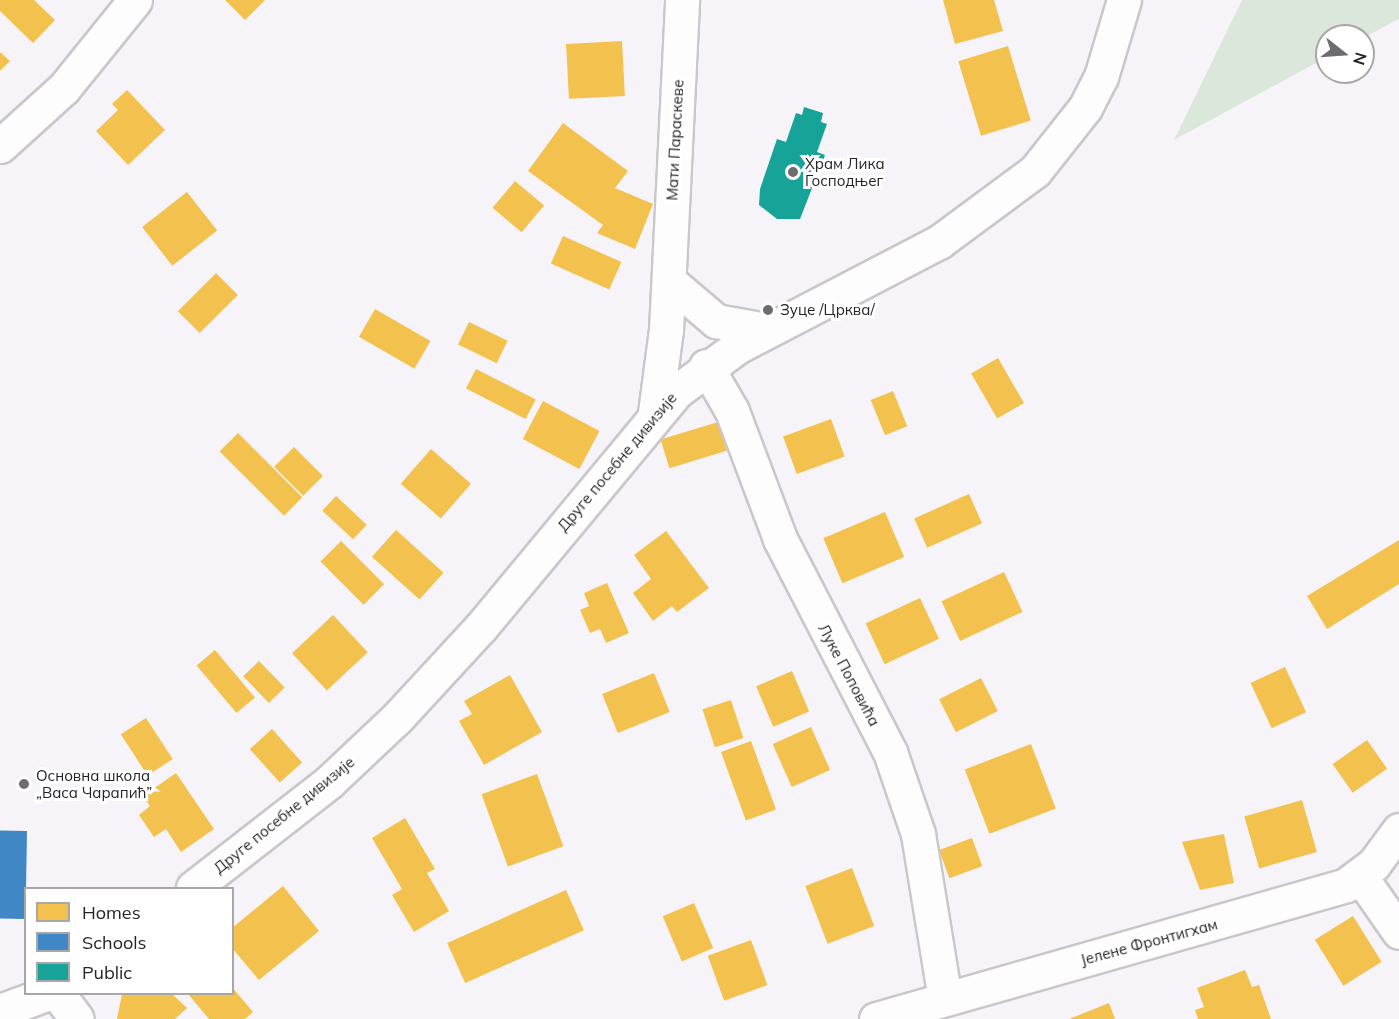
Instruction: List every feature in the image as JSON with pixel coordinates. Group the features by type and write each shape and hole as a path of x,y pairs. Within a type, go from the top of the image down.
{"street":[{"path":"0,146 64,88 135,0"},
{"name":"Мати Параскеве","path":"655,414 669,281 682,0"},
{"name":"Друге посебне дивизије","path":"194,887 328,782 397,717 481,627 655,414 706,366 766,330 939,242 1035,171 1085,108 1108,57 1124,0"},
{"path":"669,281 716,321 766,330"},
{"name":"Луке Поповића","path":"706,366 732,411 780,539 890,752 918,834 945,998"},
{"name":"Јелене Фронтигхам","path":"876,1019 945,998 1250,916 1360,876 1399,830"},
{"path":"1360,876 1399,932"},
{"path":"0,1011 41,995"},
{"path":"59,995 77,1019"}],"shaded area":[{"path":"1242,0 1399,0 1399,19 1375,32 1375,24 1315,24 1315,64 1174,140"}],"building: Homes":[{"path":"0,0 34,0 55,20 33,43 0,11"},
{"path":"225,0 265,0 245,20"},
{"path":"943,0 994,0 1003,31 955,44"},
{"path":"622,41 625,96 569,99 566,44"},
{"path":"1008,46 1031,121 981,136 958,61"},
{"path":"0,52 10,61 0,71"},
{"path":"127,90 165,130 128,165 96,131 118,110 112,104"},
{"path":"563,123 628,171 615,188 653,204 635,249 597,233 603,225 528,171"},
{"path":"515,181 544,205 522,232 493,208"},
{"path":"187,192 217,231 172,266 142,227"},
{"path":"563,236 621,262 609,289 551,263"},
{"path":"216,273 238,295 200,333 178,311"},
{"path":"375,309 430,341 414,369 359,337"},
{"path":"469,322 508,341 497,363 458,344"},
{"path":"998,358 1024,403 997,419 971,374"},
{"path":"476,369 536,399 526,419 466,389"},
{"path":"893,391 907,426 885,435 871,400"},
{"path":"543,401 600,431 579,469 523,439"},
{"path":"831,419 845,457 797,474 783,436"},
{"path":"718,422 727,451 669,468 661,440"},
{"path":"238,433 302,497 284,516 220,451"},
{"path":"294,447 323,476 303,496 274,467"},
{"path":"431,449 471,484 441,518 401,484"},
{"path":"969,494 982,523 927,548 914,518"},
{"path":"336,496 367,525 353,539 322,511"},
{"path":"885,512 904,557 842,583 823,538"},
{"path":"396,530 444,573 419,600 372,557"},
{"path":"666,531 709,588 677,612 672,606 653,621 633,593 651,579 634,555"},
{"path":"1399,540 1399,584 1327,629 1307,596"},
{"path":"341,541 384,584 364,605 320,562"},
{"path":"1004,572 1023,612 960,641 941,601"},
{"path":"607,583 629,633 606,643 600,629 590,633 580,610 589,606 584,593"},
{"path":"920,598 939,639 885,664 866,623"},
{"path":"333,615 368,652 327,690 292,653"},
{"path":"215,650 255,697 236,713 197,665"},
{"path":"259,661 285,688 269,703 243,676"},
{"path":"1285,667 1306,712 1272,728 1251,683"},
{"path":"792,671 809,712 773,727 756,686"},
{"path":"654,673 670,712 618,733 602,694"},
{"path":"510,675 542,732 484,765 459,721 472,714 464,701"},
{"path":"981,678 998,711 956,732 939,699"},
{"path":"731,700 743,738 715,747 702,709"},
{"path":"146,718 173,759 148,775 121,734"},
{"path":"811,727 830,770 792,787 773,744"},
{"path":"272,729 302,762 280,783 250,749"},
{"path":"1367,740 1387,769 1353,793 1333,764"},
{"path":"751,741 776,810 746,821 721,752"},
{"path":"1031,744 1056,808 989,834 965,769"},
{"path":"176,773 214,829 181,852 166,829 154,837 139,815 150,806 143,796"},
{"path":"537,774 563,846 508,867 482,794"},
{"path":"1302,800 1317,852 1259,868 1244,817"},
{"path":"405,818 435,869 427,873 449,911 414,932 392,895 402,889 372,838"},
{"path":"1224,834 1234,883 1200,890 1182,842"},
{"path":"972,838 982,866 949,878 939,850"},
{"path":"852,868 874,926 828,944 805,886"},
{"path":"283,886 319,931 259,980 234,950 234,926"},
{"path":"566,890 584,930 465,983 447,943"},
{"path":"694,903 713,948 682,961 663,916"},
{"path":"1353,916 1382,962 1343,986 1315,940"},
{"path":"751,940 767,985 724,1001 708,956"},
{"path":"1245,970 1252,987 1259,985 1271,1019 1198,1019 1195,1010 1204,1007 1197,988"},
{"path":"234,989 253,1012 245,1019 209,1019 189,995 234,995"},
{"path":"122,995 173,995 187,1008 175,1019 117,1019"},
{"path":"1109,1003 1115,1019 1069,1019"}],"building: Schools":[{"path":"0,831 27,831 24,919 0,919"}],"building: Public":[{"name":"Храм Лика Господњег","path":"804,107 823,113 821,122 827,124 817,152 825,155 800,219 777,219 759,205 760,189 777,139 786,142 796,113 802,115"}],"place":[{"name":"Храм Лика Господњег","path":"793,172"},
{"name":"Зуце /Црква/","path":"768,310"},
{"name":"Основна школа „Васа Чарапић”","path":"24,784"}]}
